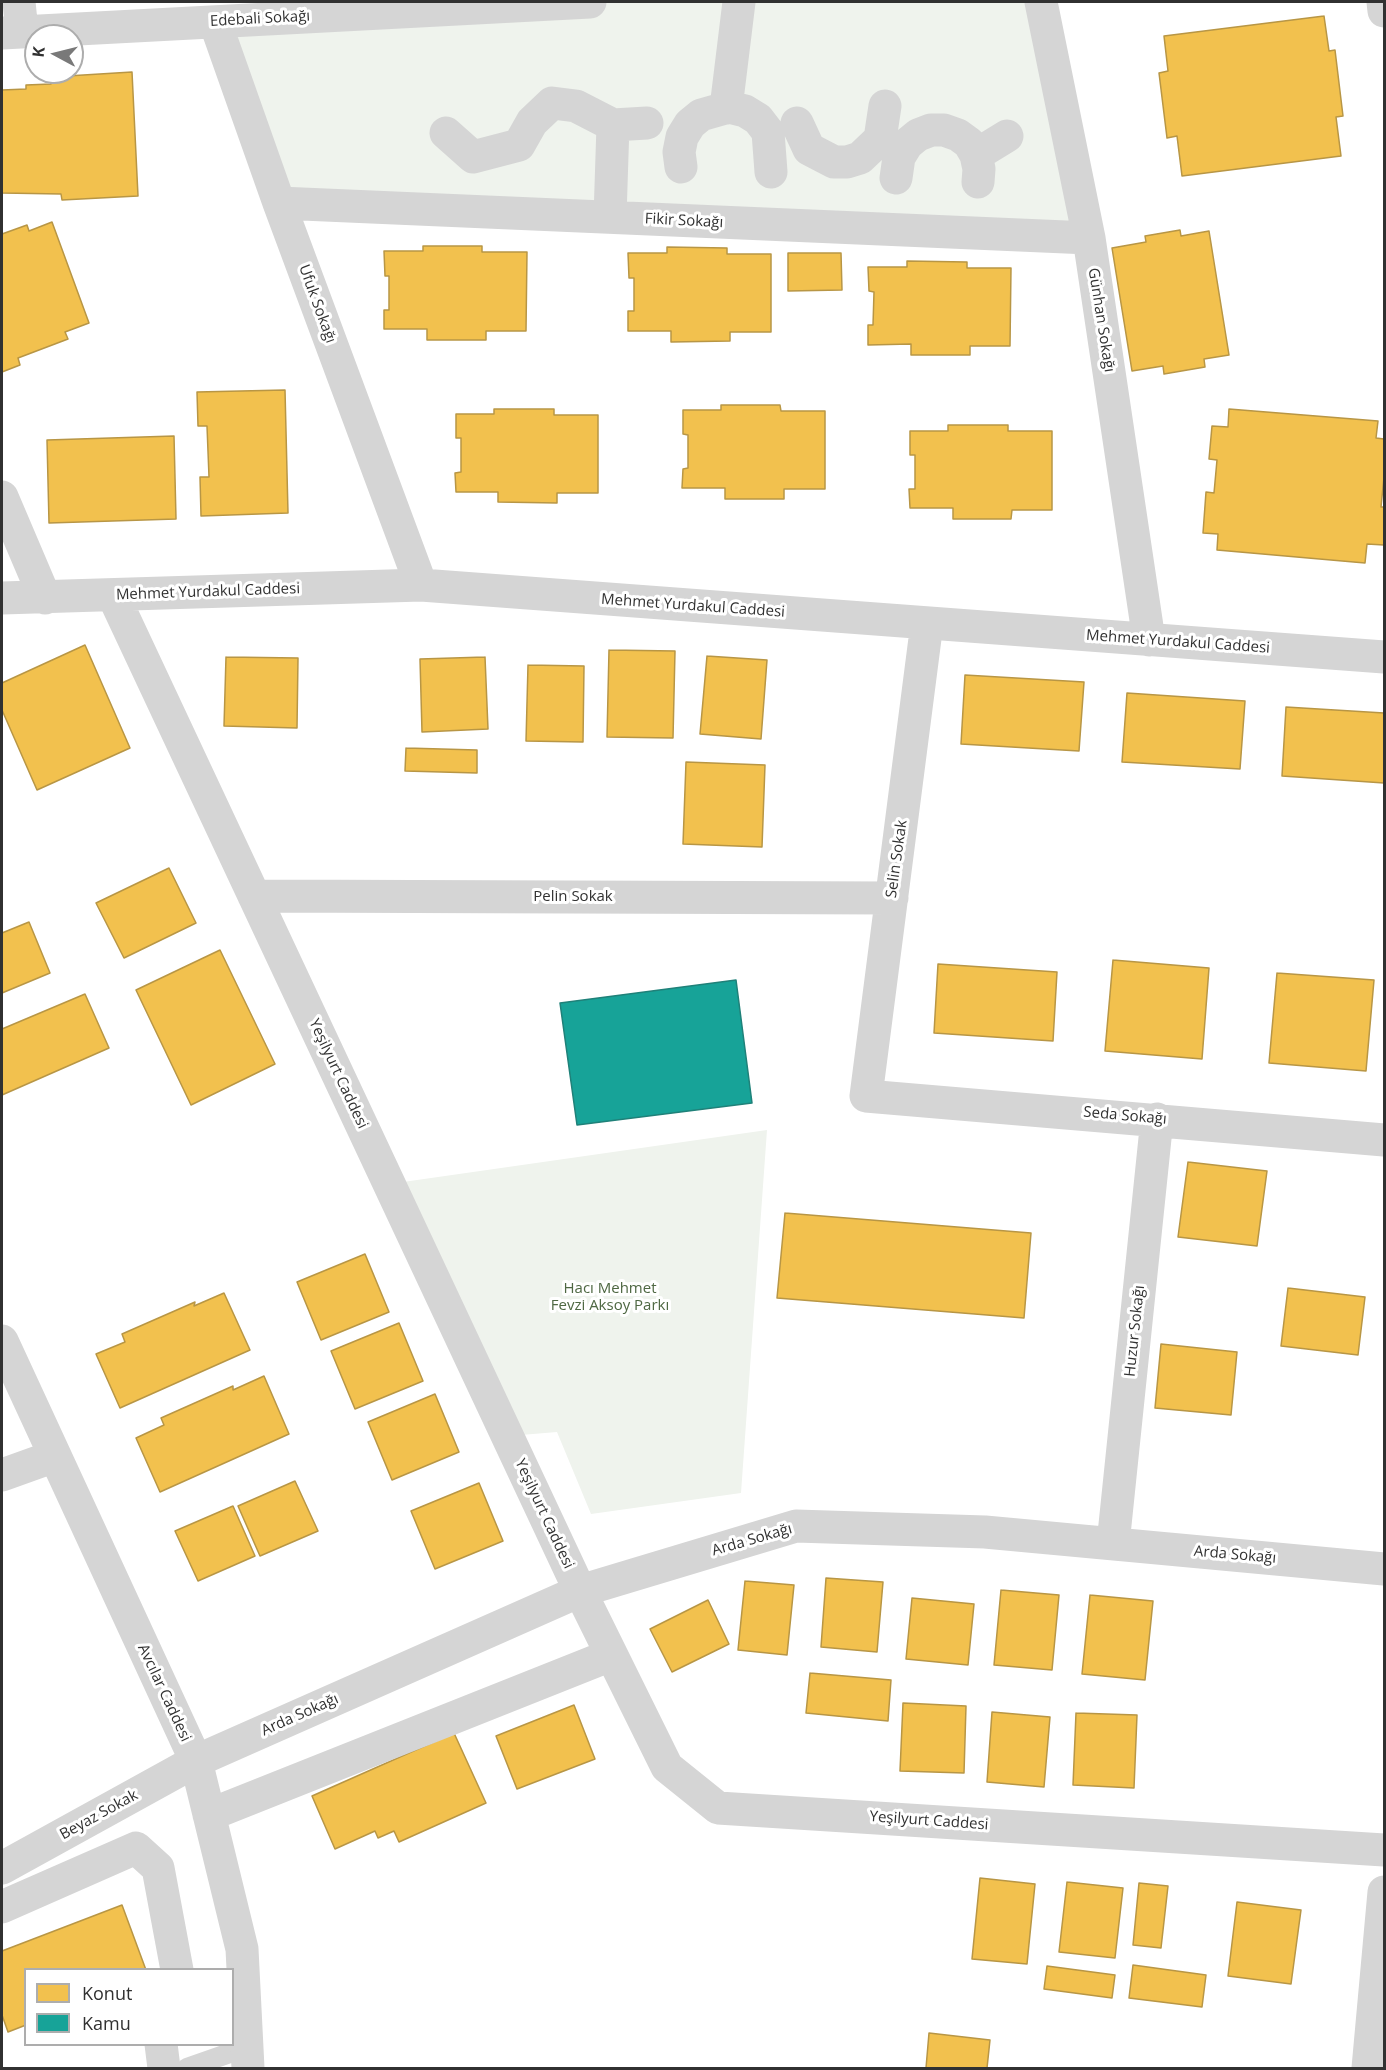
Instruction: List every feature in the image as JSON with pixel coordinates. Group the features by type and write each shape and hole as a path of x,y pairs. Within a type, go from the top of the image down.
{"street":[{"name":"Edebali Sokağı","path":"14,22 137,14 215,22 590,2"},
{"path":"726,108 739,2"},
{"name":"Günhan Sokağı","path":"1041,2 1089,238 1149,640"},
{"path":"1383,2 1384,11"},
{"name":"Ufuk Sokağı","path":"215,22 279,203 422,585"},
{"path":"446,133 473,157 519,145 532,122 552,103 576,106 613,125 647,123"},
{"path":"885,106 892,158"},
{"path":"681,166 679,152 682,138 690,124 701,115 726,108 745,111 758,119 789,118"},
{"path":"789,118 809,149 834,162 847,162 860,158 892,158 918,135 931,130 944,130 958,135 969,143 977,169 1007,136"},
{"path":"771,172 789,118"},
{"path":"610,217 613,125"},
{"name":"Fikir Sokağı","path":"279,203 1089,238"},
{"path":"2,497 45,597"},
{"name":"Mehmet Yurdakul Caddesi","path":"2,598 422,585 1384,657"},
{"name":"Yeşilyurt Caddesi","path":"113,595 580,1591 667,1767 717,1808 1384,1850"},
{"name":"Selin Sokak","path":"866,1096 927,623"},
{"name":"Pelin Sokak","path":"254,896 892,898"},
{"name":"Seda Sokağı","path":"866,1096 1384,1140"},
{"name":"Huzur Sokağı","path":"1113,1544 1157,1119"},
{"name":"Avcılar Caddesi","path":"2,1341 196,1761 242,1949 247,2058"},
{"path":"2,1474 55,1456"},
{"name":"Arda Sokağı","path":"196,1761 580,1591 796,1526 985,1532 1384,1569"},
{"path":"209,1815 611,1655"},
{"name":"Beyaz Sokak","path":"2,1868 196,1761"},
{"path":"2,1907 136,1848 158,1868 177,1968"},
{"path":"1368,2068 1384,1892"},
{"path":"160,2046 164,2068"}],"lane":[{"path":"187,2068 247,2058"}],"green space":[{"path":"590,2 1041,2 1089,238 279,203 215,22"},
{"name":"Hacı Mehmet Fevzi Aksoy Parkı","path":"767,1130 741,1493 591,1514 557,1432 521,1435 389,1184"}],"building: Konut":[{"path":"1324,16 1329,51 1335,50 1343,116 1336,117 1341,156 1182,176 1177,136 1167,138 1159,73 1168,71 1164,36"},
{"path":"132,72 138,196 62,200 61,194 2,193 2,90 26,89 26,85 84,84 84,75"},
{"path":"52,222 89,323 65,332 68,339 18,358 20,365 2,372 2,234 27,225 29,231"},
{"path":"1180,230 1181,236 1209,231 1229,355 1204,359 1205,367 1164,374 1163,366 1132,371 1112,248 1146,242 1145,236"},
{"path":"423,246 482,246 482,252 527,252 526,331 486,331 486,340 427,340 427,329 384,329 384,310 389,310 389,276 385,276 384,251 423,251"},
{"path":"667,247 727,248 727,254 771,254 771,332 730,332 730,341 671,342 671,331 628,331 628,311 634,311 634,278 629,278 628,253 667,253"},
{"path":"788,253 841,253 842,290 788,291"},
{"path":"907,261 967,262 967,268 1011,268 1010,346 970,346 970,355 911,355 911,344 868,345 868,325 873,325 874,292 869,291 868,267 907,267"},
{"path":"285,390 288,513 201,516 200,477 209,477 207,426 198,426 197,392"},
{"path":"721,405 780,405 781,411 825,411 825,489 784,489 784,499 725,499 725,488 682,488 683,469 688,468 688,435 683,434 683,410 721,410"},
{"path":"494,409 554,409 554,415 598,415 598,493 557,493 557,503 498,502 498,492 456,492 455,473 461,472 461,438 456,438 456,414 494,414"},
{"path":"1229,409 1378,421 1376,438 1384,439 1381,507 1384,507 1384,545 1367,544 1365,563 1217,550 1218,534 1203,533 1206,492 1214,493 1217,460 1209,459 1212,426 1228,427"},
{"path":"948,425 1008,425 1008,431 1052,431 1052,510 1012,510 1011,519 953,519 953,508 910,508 909,489 915,489 915,455 910,455 910,431 948,431"},
{"path":"174,436 176,519 49,523 47,440"},
{"path":"85,645 130,748 37,790 2,710 2,683"},
{"path":"609,650 675,651 673,738 607,737"},
{"path":"707,656 767,660 761,739 700,734"},
{"path":"226,657 298,658 297,728 224,726"},
{"path":"485,657 488,729 422,732 420,659"},
{"path":"528,665 584,666 583,742 526,741"},
{"path":"965,675 1084,682 1079,751 961,744"},
{"path":"1127,693 1245,701 1240,769 1122,762"},
{"path":"1286,707 1384,713 1384,783 1282,776"},
{"path":"406,748 477,750 477,773 405,771"},
{"path":"686,762 765,765 762,847 683,844"},
{"path":"169,868 196,923 124,958 96,903"},
{"path":"29,922 50,973 2,993 2,933"},
{"path":"220,950 275,1064 191,1105 136,990"},
{"path":"1113,960 1209,968 1202,1059 1105,1051"},
{"path":"938,964 1057,972 1053,1041 934,1033"},
{"path":"1277,973 1374,980 1366,1071 1269,1063"},
{"path":"85,994 109,1048 2,1095 2,1029"},
{"path":"1188,1162 1267,1171 1257,1246 1178,1237"},
{"path":"785,1213 1031,1233 1024,1318 777,1298"},
{"path":"365,1254 389,1312 321,1340 297,1282"},
{"path":"1288,1288 1365,1297 1358,1355 1281,1346"},
{"path":"224,1293 250,1350 120,1408 96,1354 125,1342 122,1334 195,1302 194,1306"},
{"path":"399,1323 423,1381 355,1409 331,1351"},
{"path":"1161,1344 1237,1352 1231,1415 1155,1408"},
{"path":"264,1376 289,1434 160,1492 136,1438 164,1425 161,1418 233,1386 233,1390"},
{"path":"435,1394 459,1452 392,1480 368,1422"},
{"path":"295,1481 318,1531 260,1556 238,1506"},
{"path":"479,1483 503,1541 435,1569 411,1511"},
{"path":"233,1506 255,1556 198,1581 175,1531"},
{"path":"826,1578 883,1582 877,1652 821,1647"},
{"path":"745,1581 794,1585 787,1655 738,1650"},
{"path":"1001,1590 1059,1595 1052,1670 994,1665"},
{"path":"1090,1595 1153,1601 1145,1680 1082,1674"},
{"path":"912,1598 974,1604 968,1665 906,1659"},
{"path":"708,1600 729,1644 672,1672 650,1629"},
{"path":"810,1673 891,1680 888,1721 806,1713"},
{"path":"903,1703 966,1706 964,1773 900,1771"},
{"path":"574,1705 595,1759 517,1789 496,1736"},
{"path":"992,1712 1050,1717 1044,1787 987,1782"},
{"path":"1076,1713 1137,1715 1134,1788 1073,1785"},
{"path":"454,1733 486,1803 399,1842 394,1831 378,1838 375,1831 335,1849 312,1796"},
{"path":"980,1878 1035,1884 1027,1964 972,1959"},
{"path":"1067,1882 1123,1888 1115,1958 1059,1952"},
{"path":"1139,1883 1168,1886 1161,1948 1133,1945"},
{"path":"1237,1902 1301,1910 1291,1984 1228,1976"},
{"path":"122,1905 145,1968 24,1968 24,2026 8,2032 2,2015 2,1951"},
{"path":"1133,1965 1206,1975 1202,2007 1129,1998"},
{"path":"1047,1966 1115,1975 1112,1998 1044,1989"},
{"path":"929,2033 990,2040 987,2068 926,2068"}],"building: Kamu":[{"path":"736,980 752,1103 577,1125 560,1003"}]}
